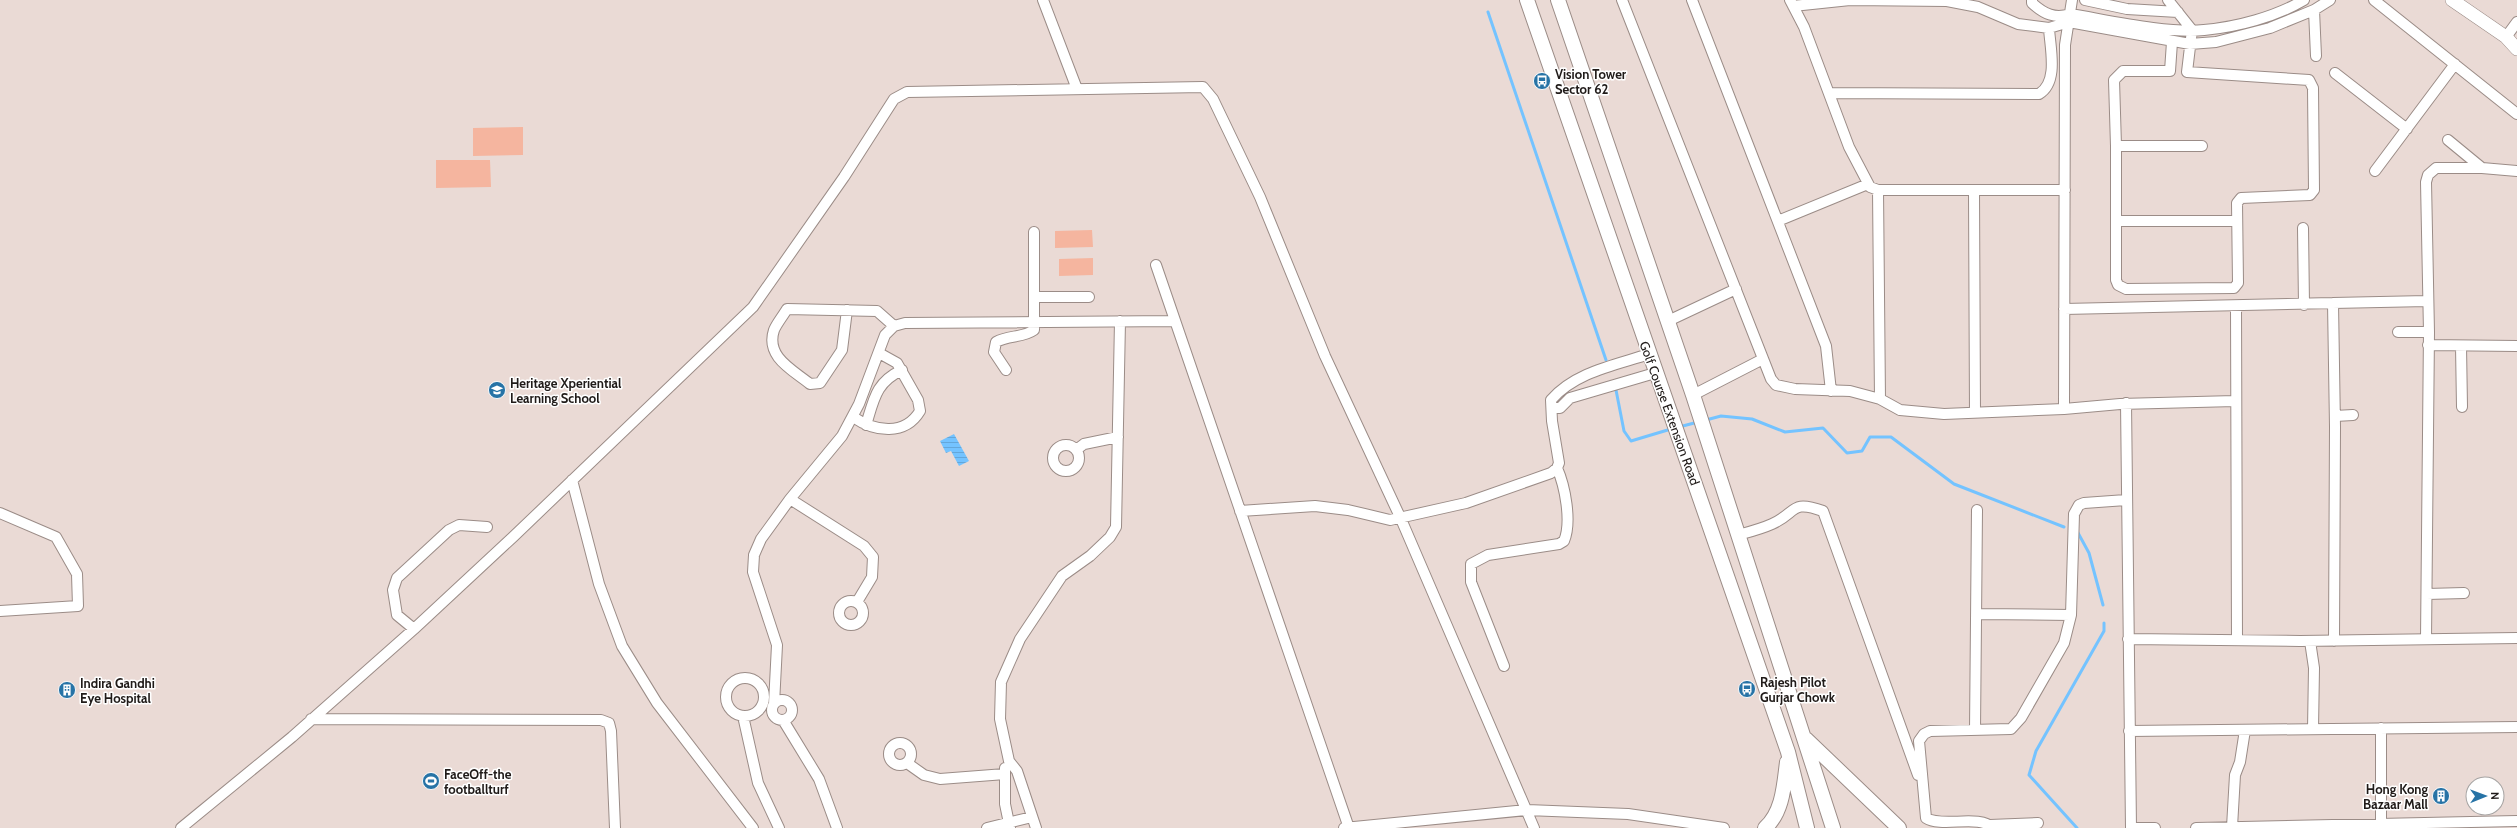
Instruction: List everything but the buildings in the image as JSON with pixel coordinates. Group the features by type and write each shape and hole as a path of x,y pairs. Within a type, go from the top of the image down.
{"main road":[{"name":"Golf Course Extension Road","path":"1527,0 1655,373 1683,448 1788,752 1807,828"},
{"name":"Golf Course Extension Road","path":"1558,0 1708,440 1832,828"},
{"path":"1732,592 1754,582"},
{"path":"1804,737 1899,828"},
{"path":"1765,828 1773,821 1783,793 1788,752"}],"street":[{"path":"1043,0 1078,89"},
{"path":"1622,0 1763,359 1776,385 1795,389 1850,391 1880,399 1900,410 1919,413 1975,413 2064,409 2126,404 2235,401"},
{"path":"1692,0 1826,346 1831,391"},
{"path":"2065,190 1878,190 1868,184 1849,147 1804,28 1792,3 1850,0 1947,1 1978,7 2018,24 2049,28 2070,18 2172,42 2190,44 2216,42 2263,30 2314,10 2330,0"},
{"path":"2032,0 2032,4 2042,13 2060,17 2192,30 2204,30 2250,21 2273,14 2304,0"},
{"path":"2064,409 2065,45 2072,0"},
{"path":"2085,0 2127,4 2178,12"},
{"path":"2168,0 2192,30 2187,72"},
{"path":"2374,0 2517,114"},
{"path":"2452,0 2506,37 2516,48"},
{"path":"2314,10 2316,56"},
{"path":"2506,37 2517,22"},
{"path":"1829,93 2039,94 2047,89 2051,81 2049,28"},
{"path":"2170,71 2172,42"},
{"path":"2375,171 2455,64"},
{"path":"2123,71 2170,71 2309,80 2313,88 2314,190 2310,196 2241,198 2237,203 2238,283 2234,288 2126,289 2118,285 2116,280 2117,221 2114,80 2117,74 2123,71"},
{"path":"2335,73 2406,128"},
{"path":"181,828 311,719 414,629 753,307 844,177 894,99 907,92 1203,87 1208,91 1260,197 1325,356 1401,519 1534,828"},
{"path":"2448,140 2482,168"},
{"path":"2116,146 2202,146"},
{"path":"2426,639 2429,332 2427,301 2426,182 2428,175 2436,168 2482,168 2517,171"},
{"path":"1778,221 1868,184"},
{"path":"1878,190 1880,399"},
{"path":"1974,190 1975,413"},
{"path":"2117,221 2237,221"},
{"path":"2303,228 2304,305"},
{"path":"1006,370 994,352 996,342 1002,338 1029,334 1034,330 1034,232"},
{"path":"1156,265 1347,828 1527,810 1628,814 1724,828"},
{"path":"1668,321 1736,289"},
{"path":"1035,297 1089,297"},
{"path":"2064,309 2304,305 2427,301"},
{"path":"2333,303 2335,416 2334,641"},
{"path":"2236,306 2235,401 2237,640"},
{"path":"847,310 842,350 820,384 810,384 776,357 773,350 774,330 788,309 847,310 877,311 894,326"},
{"path":"1036,828 1018,771 1009,761 1000,719 1001,682 1020,639 1062,576 1090,556 1110,537 1116,527 1120,321"},
{"path":"837,828 819,779 782,720 776,718 772,713 774,704 777,645 753,572 752,564 761,539 790,499 842,436 853,417 885,335 894,326 905,323 1175,321"},
{"path":"2398,332 2429,332"},
{"path":"2428,346 2517,346"},
{"path":"2461,346 2462,407"},
{"path":"853,417 866,425 891,429 905,428 915,420 920,411 918,400 902,370 897,363 879,353"},
{"path":"1504,666 1471,582 1471,564 1488,555 1559,544 1564,541 1567,521 1565,492 1557,468 1559,459 1552,400 1556,394 1577,379 1649,354"},
{"path":"1693,395 1763,359"},
{"path":"866,425 877,392 884,381 902,370"},
{"path":"1552,408 1560,408 1570,398 1655,373"},
{"path":"2126,404 2131,828 2155,828"},
{"path":"2335,416 2353,415"},
{"path":"1076,450 1084,444 1118,437"},
{"path":"1240,511 1315,506 1348,510 1379,520 1401,519 1466,503 1550,472 1557,468"},
{"path":"572,480 599,584 622,646 657,703 753,828"},
{"path":"790,499 864,546 873,557 872,577 857,602"},
{"path":"2038,823 1991,826 1929,820 1924,811 1918,747 1919,741 1924,734 1930,731 2011,729 2021,718 2064,643 2070,615 2074,514 2079,505 2084,503 2126,500"},
{"path":"1738,535 1773,524 1796,506 1807,506 1823,512 1922,786"},
{"path":"1975,730 1977,510"},
{"path":"0,514 56,537 77,574 78,606 0,610"},
{"path":"414,629 397,615 393,590 397,578 449,530 459,525 487,526"},
{"path":"2427,594 2464,593"},
{"path":"1976,614 2070,615"},
{"path":"2128,639 2334,641 2517,638"},
{"path":"2310,641 2314,668 2314,729"},
{"path":"774,704 783,700 791,705 791,715 782,720"},
{"path":"743,716 758,782 779,828"},
{"path":"311,719 601,720 609,723 611,731 615,828"},
{"path":"2129,731 2517,727"},
{"path":"2381,728 2381,824"},
{"path":"2232,827 2235,775 2240,762 2245,730"},
{"path":"1009,761 1004,774 1005,804 1009,825"},
{"path":"907,762 924,775 940,779 1004,774"},
{"path":"987,828 1009,825 1032,817"},
{"path":"2196,828 2517,821"}],"shaded area":[{"path":"523,127 523,155 473,156 473,128"},
{"path":"436,160 490,160 491,187 436,188"},
{"path":"1092,230 1093,247 1055,248 1055,231"},
{"path":"1093,258 1093,275 1059,276 1059,259"}],"water":[{"path":"954,434 969,461 959,466 951,451 946,453 940,441"}],"waterway":[{"path":"1488,12 1606,360"},
{"path":"1616,390 1624,431 1631,441 1671,429"},
{"path":"1706,420 1721,416 1752,419 1785,432 1823,428 1847,453 1862,451 1870,437 1891,437 1954,484 2064,527"},
{"path":"1679,427 1698,422"},
{"path":"2077,531 2089,553 2103,605"},
{"path":"2077,828 2029,775 2036,751 2104,631 2104,623"}],"place":[{"name":"Vision Tower Sector 62","path":"1542,81"},
{"name":"Heritage Xperiential Learning School","path":"497,390"},
{"name":"Rajesh Pilot Gurjar Chowk","path":"1747,689"},
{"name":"Indira Gandhi Eye Hospital","path":"67,690"},
{"name":"FaceOff-the footballturf","path":"431,781"},
{"name":"Hong Kong Bazaar Mall","path":"2441,796"}]}
